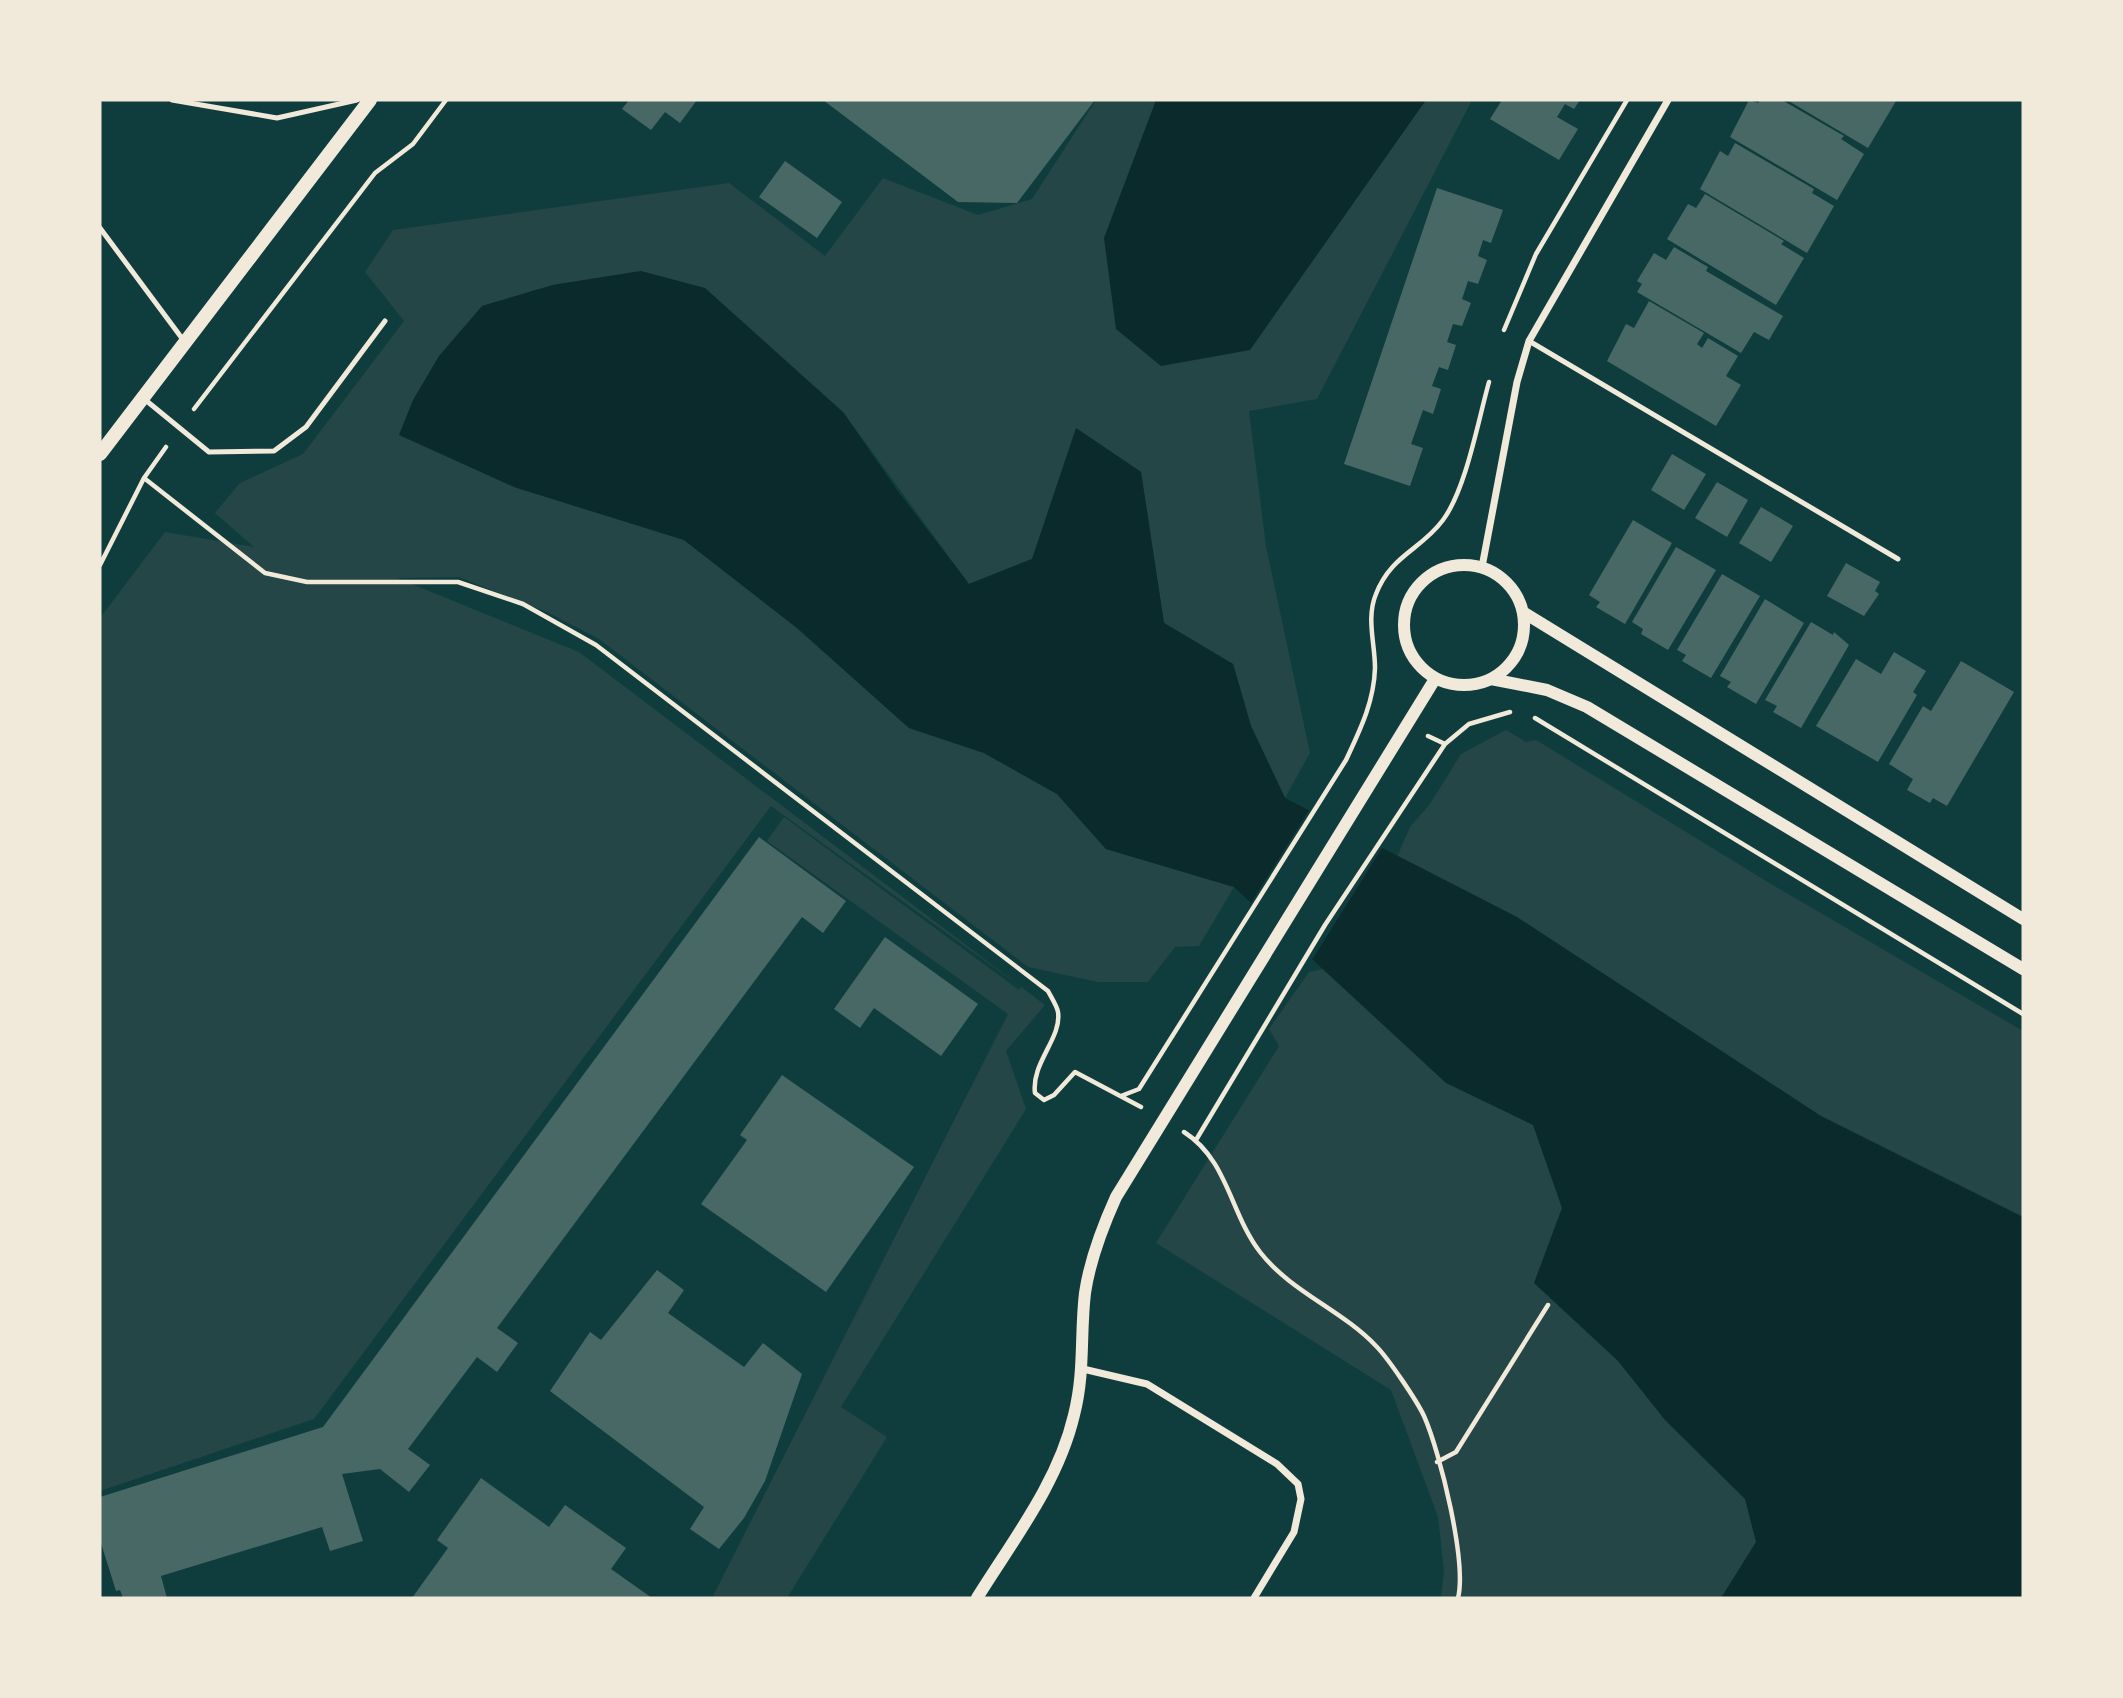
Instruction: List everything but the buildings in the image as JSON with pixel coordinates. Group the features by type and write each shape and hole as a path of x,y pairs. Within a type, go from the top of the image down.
{"main road":[{"path":"100,454 370,100"}],"street":[{"path":"1482,567 1517,382 1529,341 1668,100"},
{"path":"1448,567 1482,567 1502,577 1515,592 1523,612 1524,632 1519,651 1507,667 1491,679 1471,685 1434,679 1419,664 1405,634 1405,616 1410,600 1419,585 1448,567"},
{"path":"1523,612 2023,919"},
{"path":"977,1598 1047,1486 1074,1417 1083,1369 1085,1295 1090,1263 1116,1197 1434,679"},
{"path":"1491,679 1547,690 1587,707 2023,969"},
{"path":"1083,1369 1147,1384 1278,1464 1298,1484 1301,1499 1294,1532 1254,1598"}],"lane":[{"path":"172,100 277,118 357,100"},
{"path":"100,228 185,342"},
{"path":"143,398 209,452 274,451 306,427 385,321"},
{"path":"1529,341 1898,559"}],"path":[{"path":"100,565 144,478 180,428 375,173 414,144 446,100"},
{"path":"1500,343 1536,254 1627,100"},
{"path":"1121,1096 1139,1089 1346,760 1367,716 1373,691 1370,622 1375,597 1386,573 1443,520 1455,500 1493,369"},
{"path":"144,478 265,573 307,582 458,582 523,604 596,645 1048,991 1058,1013 1033,1077 1035,1093 1044,1100 1054,1095 1075,1072 1163,1119 1196,1140 1213,1159 1259,1252 1279,1273 1376,1346 1424,1416 1454,1521 1461,1587 1458,1598"},
{"path":"1196,1140 1325,925 1445,744 1469,724 1497,714 1517,712"},
{"path":"1528,716 1539,719 1925,954 1989,996 2023,1014"},
{"path":"1437,1462 1456,1452 1548,1305"}],"shaded area":[{"path":"1096,100 1472,100 1317,399 1249,411 1266,546 1310,753 1285,798 1251,726 1233,664 1164,623 1141,472 1077,429 1032,559 969,584 843,412 641,271 553,285 482,306 514,487 684,540 797,628 909,728 984,753 1057,794 1106,849 1234,887 1199,946 1175,947 1148,982 1098,982 1028,967 599,639 549,613 459,577 397,578 579,652 1045,1005 1006,1051 1026,1109 841,1407 887,1437 787,1598 712,1598 1008,1014 767,841 784,817 1019,990 1021,987 771,806 314,1419 100,1491 100,618 165,532 254,547 215,513 240,483 303,454 404,321 365,272 393,230 729,183 825,256 883,178 978,215 1032,199"},
{"path":"1156,100 1426,100 1250,350 1161,366 1116,329 1104,238"},
{"path":"641,271 705,288 843,412 897,490 969,584 1032,559 1076,428 1141,472 1164,623 1233,664 1251,726 1285,798 1517,917 1821,1116 2023,1217 2023,1598 1721,1598 1756,1542 1745,1499 1665,1420 1618,1361 1534,1283 1562,1208 1533,1125 1446,1083 1234,887 1106,849 1057,794 984,753 909,728 797,628 684,540 514,487 399,435 413,400 439,356 482,306 553,285"},
{"path":"1506,730 1526,742 1536,740 1771,884 2023,1031 2023,1598 1441,1598 1444,1571 1438,1517 1391,1390 1156,1243 1279,1046 1269,1029 1309,972 1328,968 1397,857 1410,827 1430,804 1461,754"}],"pier":[{"path":"1311,807 1384,845 1310,963 1249,906"}]}
